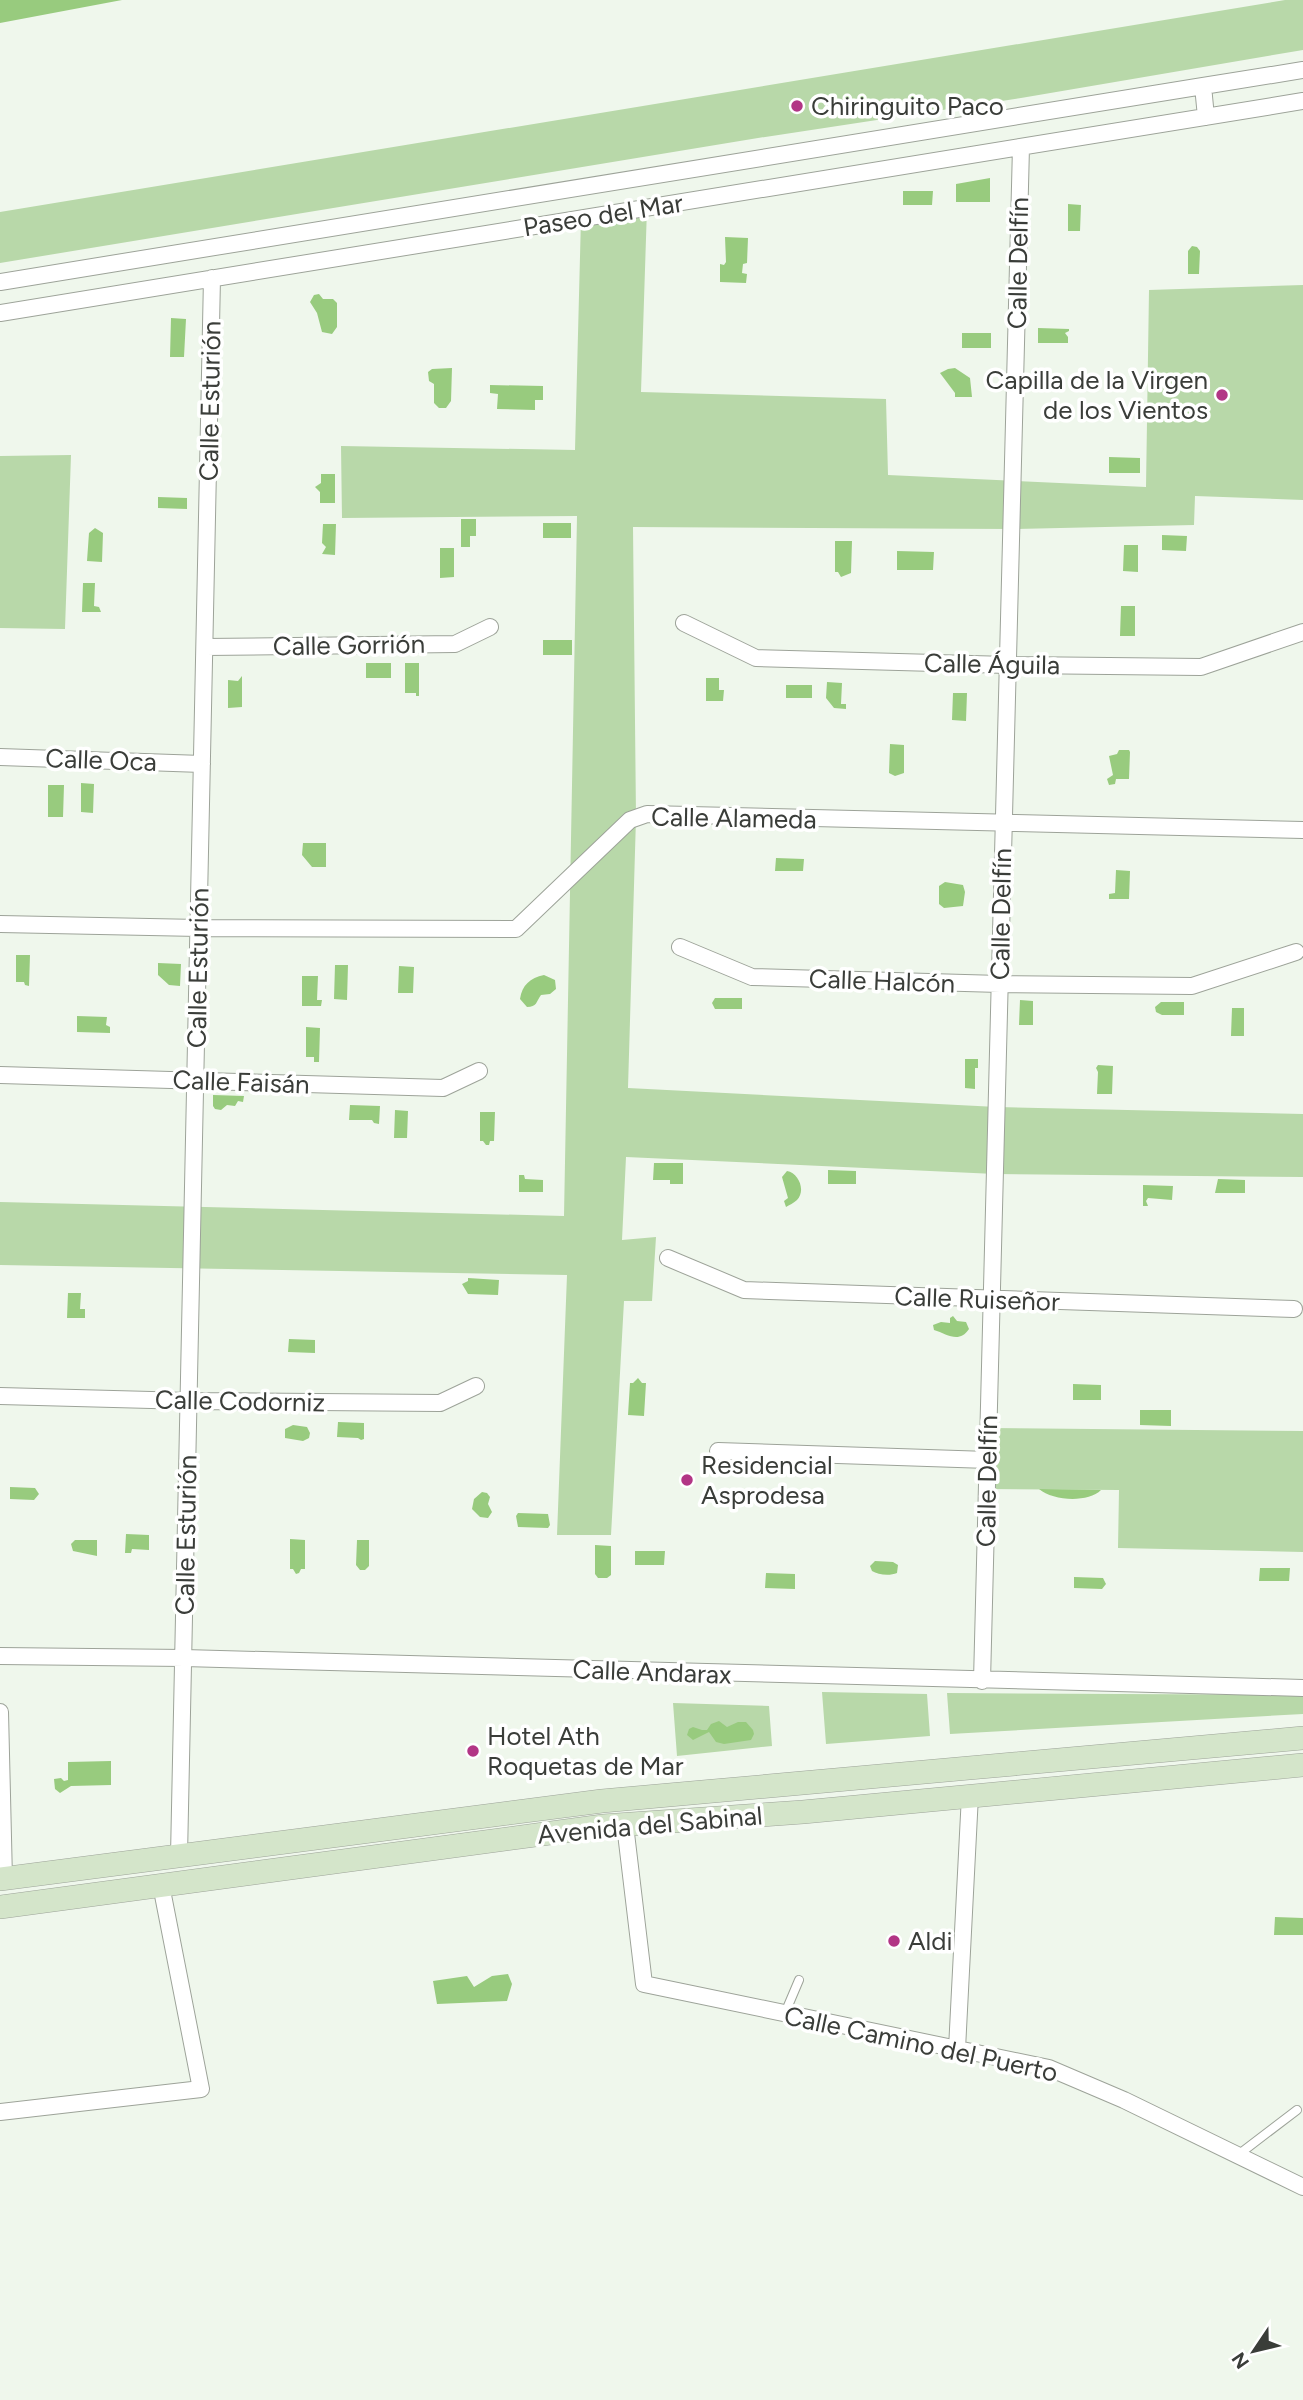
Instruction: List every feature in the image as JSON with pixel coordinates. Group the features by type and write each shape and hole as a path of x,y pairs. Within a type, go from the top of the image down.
{"street":[{"name":"Paseo del Mar","path":"0,282 1303,70"},
{"path":"1203,86 1206,117"},
{"name":"Paseo del Mar","path":"0,313 1303,101"},
{"name":"Calle Delfín","path":"982,1681 1021,147"},
{"name":"Calle Esturión","path":"178,1856 212,278"},
{"name":"Calle Águila","path":"684,623 755,658 1007,665 1201,667 1303,632"},
{"name":"Calle Gorrión","path":"205,647 454,644 490,626"},
{"name":"Calle Oca","path":"0,757 202,764"},
{"name":"Calle Alameda","path":"0,924 516,929 623,826 630,820 647,814 1303,830"},
{"name":"Calle Halcón","path":"680,947 752,977 1192,986 1296,953"},
{"name":"Calle Faisán","path":"0,1075 443,1088 479,1071"},
{"name":"Calle Ruiseñor","path":"668,1258 744,1290 1294,1309"},
{"name":"Calle Codorniz","path":"0,1396 440,1403 476,1386"},
{"path":"718,1451 988,1460"},
{"name":"Calle Andarax","path":"0,1656 184,1658 1303,1688"},
{"path":"0,1712 2,1879"},
{"name":"Avenida del Sabinal","path":"2,1879 602,1801 1303,1738"},
{"name":"Avenida del Sabinal","path":"0,1907 590,1828 803,1812 1303,1765"},
{"path":"957,2049 970,1795"},
{"name":"Calle Camino del Puerto","path":"625,1825 644,1984 1049,2068 1303,2187"},
{"path":"0,2112 201,2089 161,1885"}],"lane":[{"path":"784,2014 799,1980"},
{"path":"1237,2156 1297,2110"}],"shaded area":[{"path":"0,0 122,0 0,23"},
{"path":"1285,0 1303,0 1303,50 0,263 0,212"},
{"path":"990,178 990,202 956,202 956,184"},
{"path":"903,191 933,191 932,205 903,205"},
{"path":"1068,204 1081,205 1080,231 1068,231"},
{"path":"647,208 641,392 886,399 888,475 1146,487 1149,290 1303,285 1303,500 1195,496 1194,525 1011,529 633,527 636,818 628,1088 997,1107 1303,1114 1303,1177 995,1174 626,1157 622,1240 656,1237 652,1301 624,1301 611,1535 557,1535 567,1275 0,1265 0,1202 564,1216 577,516 342,518 341,446 575,450 581,218"},
{"path":"725,237 748,238 747,263 743,264 742,273 747,274 746,283 720,282 720,264 724,265 726,262"},
{"path":"1192,246 1200,251 1199,274 1188,274 1188,251"},
{"path":"319,294 323,299 333,299 337,303 337,327 332,334 322,332 317,313 310,302 314,295"},
{"path":"171,318 186,319 184,357 170,357"},
{"path":"1038,328 1069,329 1065,333 1068,343 1038,343"},
{"path":"962,333 991,333 991,348 962,348"},
{"path":"452,368 451,401 446,408 439,408 434,403 434,384 429,381 428,372 432,369"},
{"path":"955,368 970,378 972,397 955,397 955,393 940,373"},
{"path":"490,385 543,386 543,400 535,400 535,410 497,409 498,394 490,393"},
{"path":"71,455 65,629 0,628 0,456"},
{"path":"1109,457 1140,458 1140,473 1109,473"},
{"path":"321,474 335,474 335,503 320,503 320,492 315,487 321,483"},
{"path":"158,497 187,498 187,509 158,508"},
{"path":"461,519 476,519 476,536 470,536 470,547 461,547"},
{"path":"543,523 571,523 571,538 543,538"},
{"path":"323,524 336,524 335,555 322,554 326,547 322,543"},
{"path":"95,528 103,533 102,562 87,561 89,533"},
{"path":"1162,535 1187,536 1186,551 1162,550"},
{"path":"835,541 852,541 851,573 841,577 835,572"},
{"path":"1124,545 1138,545 1138,572 1123,571"},
{"path":"440,548 454,548 454,577 440,578"},
{"path":"897,551 934,552 933,570 897,570"},
{"path":"83,583 95,583 94,606 99,607 101,612 82,612"},
{"path":"1121,606 1135,606 1135,636 1120,636"},
{"path":"543,640 572,640 572,655 543,655"},
{"path":"366,663 391,663 391,678 366,678"},
{"path":"405,663 419,663 419,696 416,696 416,693 405,693"},
{"path":"242,676 242,707 228,708 228,680 238,681"},
{"path":"706,678 719,678 719,690 724,690 723,701 706,701"},
{"path":"827,682 842,683 841,704 846,704 846,709 834,708 826,698"},
{"path":"786,685 812,685 812,698 786,698"},
{"path":"953,693 967,693 966,721 952,720"},
{"path":"890,744 904,745 904,773 895,776 889,773"},
{"path":"1119,750 1130,752 1129,779 1116,779 1115,784 1109,785 1107,779 1113,775 1109,756 1117,754"},
{"path":"81,783 94,784 93,813 81,812"},
{"path":"48,785 64,785 63,817 48,817"},
{"path":"303,843 326,843 326,867 312,867 302,855"},
{"path":"776,858 804,859 803,871 775,871"},
{"path":"1116,870 1130,871 1129,899 1109,899 1109,894 1115,893"},
{"path":"945,882 963,885 963,906 944,908 939,904 939,886"},
{"path":"16,955 30,955 29,986 24,982 16,982"},
{"path":"158,963 181,964 180,986 169,985 158,975"},
{"path":"335,965 348,965 347,1000 334,999"},
{"path":"399,966 414,967 413,993 398,993"},
{"path":"544,975 555,980 556,989 550,994 541,995 535,1005 527,1007 520,999 525,986 531,980"},
{"path":"302,976 318,976 317,1000 322,1000 321,1006 302,1006"},
{"path":"715,998 742,998 742,1009 715,1009 712,1003"},
{"path":"1020,1000 1033,1001 1033,1025 1019,1025"},
{"path":"1161,1002 1184,1002 1184,1015 1162,1015 1156,1012 1155,1007"},
{"path":"1232,1008 1244,1008 1244,1036 1231,1036"},
{"path":"77,1016 107,1017 106,1025 110,1027 110,1033 77,1032"},
{"path":"306,1027 320,1028 319,1062 314,1062 314,1057 306,1057"},
{"path":"965,1059 978,1059 975,1089 965,1088"},
{"path":"1098,1065 1113,1066 1112,1094 1097,1094"},
{"path":"213,1095 244,1096 243,1102 238,1101 235,1106 227,1105 221,1110 213,1106"},
{"path":"350,1105 380,1106 379,1124 372,1120 349,1120"},
{"path":"395,1110 408,1111 407,1138 394,1138"},
{"path":"480,1112 495,1112 494,1141 490,1141 489,1145 480,1141"},
{"path":"654,1163 683,1163 683,1184 670,1184 670,1180 653,1180"},
{"path":"828,1170 856,1171 856,1184 828,1184"},
{"path":"787,1171 798,1179 801,1192 797,1200 786,1207 784,1201 788,1198 782,1177"},
{"path":"519,1175 524,1175 525,1179 543,1180 543,1192 519,1192"},
{"path":"1218,1179 1245,1180 1245,1193 1215,1193"},
{"path":"1143,1185 1173,1186 1172,1200 1148,1198 1148,1206 1143,1206"},
{"path":"468,1278 499,1280 498,1295 468,1294 462,1284 468,1281"},
{"path":"68,1293 81,1293 80,1309 85,1309 85,1318 67,1318"},
{"path":"953,1316 957,1321 966,1322 969,1329 965,1334 953,1337 934,1330 933,1325 950,1323"},
{"path":"289,1339 315,1340 315,1353 288,1352"},
{"path":"638,1378 642,1383 646,1383 644,1416 628,1415 630,1383"},
{"path":"1073,1384 1101,1385 1101,1400 1073,1400"},
{"path":"1140,1410 1171,1410 1171,1426 1140,1425"},
{"path":"338,1422 364,1423 364,1439 337,1437"},
{"path":"293,1425 307,1427 309,1438 303,1441 285,1438 285,1429"},
{"path":"988,1428 1303,1431 1303,1552 1118,1548 1119,1490 987,1489"},
{"path":"10,1487 35,1488 39,1494 34,1500 10,1499"},
{"path":"1039,1489 1101,1490 1088,1497 1070,1499 1053,1496"},
{"path":"482,1492 490,1497 488,1504 492,1512 488,1518 480,1517 472,1509 474,1499"},
{"path":"518,1513 548,1514 550,1525 548,1528 518,1527"},
{"path":"126,1534 149,1535 149,1550 132,1549 131,1553 125,1553"},
{"path":"290,1539 305,1540 305,1569 296,1574 290,1569"},
{"path":"75,1540 97,1540 97,1556 73,1551 71,1544"},
{"path":"357,1540 369,1540 369,1566 365,1570 360,1570 356,1565"},
{"path":"595,1545 611,1546 611,1575 607,1578 598,1578 595,1574"},
{"path":"635,1551 665,1551 664,1565 635,1565"},
{"path":"875,1561 893,1562 898,1565 897,1573 884,1575 872,1571 870,1566"},
{"path":"1260,1568 1290,1568 1289,1581 1259,1581"},
{"path":"766,1573 795,1574 795,1589 765,1588"},
{"path":"1074,1577 1103,1578 1106,1584 1102,1589 1074,1588"},
{"path":"822,1692 927,1694 930,1736 826,1744"},
{"path":"947,1693 1303,1695 1303,1714 950,1734"},
{"path":"673,1703 769,1706 772,1746 677,1756"},
{"path":"719,1721 727,1727 746,1722 754,1734 751,1740 724,1744 716,1742 709,1732 693,1740 687,1735 693,1727 707,1730 711,1724"},
{"path":"111,1761 111,1785 71,1786 60,1793 55,1789 54,1779 68,1780 68,1762"},
{"path":"1275,1917 1303,1918 1303,1935 1274,1935"},
{"path":"508,1974 512,1984 507,2001 437,2004 433,1981 467,1976 474,1987 492,1976"}],"place":[{"name":"Chiringuito Paco","path":"797,106"},
{"name":"Capilla de la Virgen de los Vientos","path":"1222,395"},
{"name":"Residencial Asprodesa","path":"687,1480"},
{"name":"Hotel Ath Roquetas de Mar","path":"473,1751"},
{"name":"Aldi","path":"894,1941"}]}
